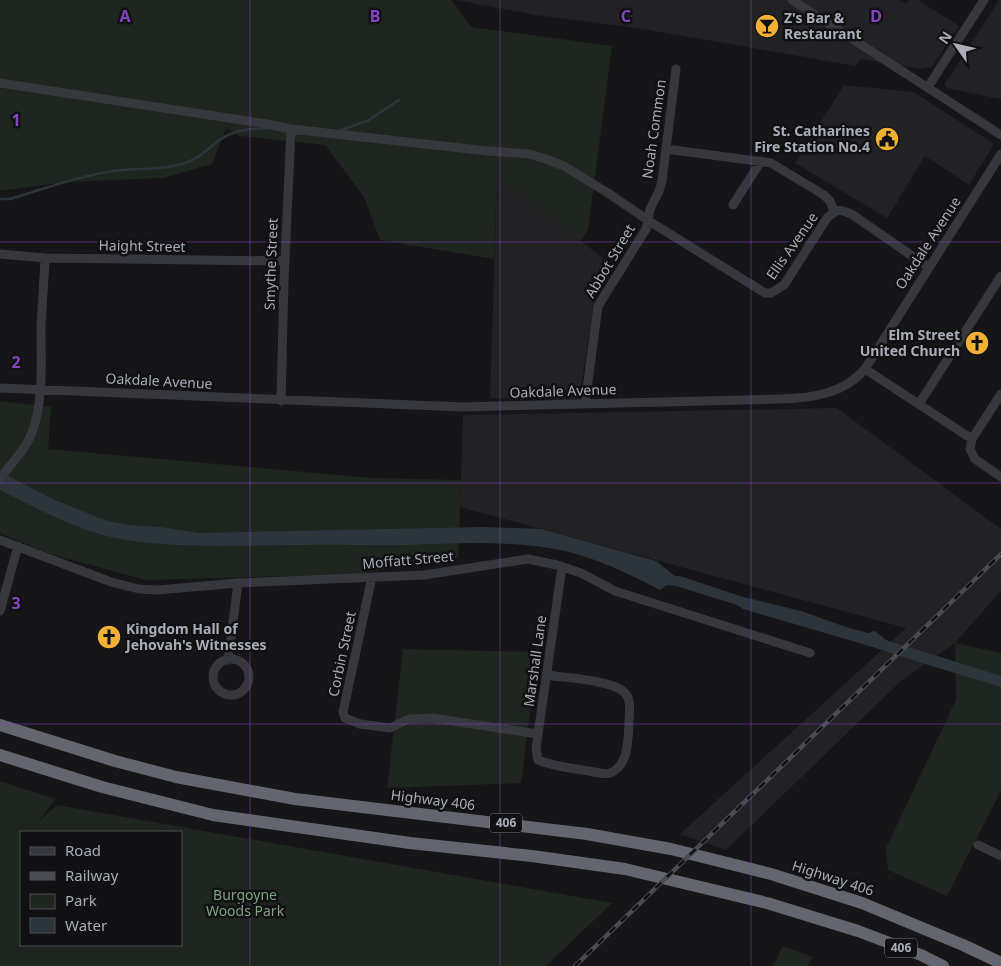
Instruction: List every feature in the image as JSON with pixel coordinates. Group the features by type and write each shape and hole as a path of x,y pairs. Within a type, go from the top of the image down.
{"highway":[{"name":"Highway 406","path":"0,725 115,761 176,777 295,799 578,833 671,849 771,874 862,903 1001,963"},
{"name":"406","path":"0,755 102,787 214,815 400,842 532,856 625,869 767,903 858,932 921,955 943,966"}],"street":[{"path":"792,0 1001,135"},
{"path":"928,87 984,0"},
{"name":"Noah Common","path":"648,221 650,210 662,180 676,69"},
{"path":"0,83 291,129 529,154 564,166 608,193 648,221"},
{"name":"Smythe Street","path":"281,401 291,129"},
{"path":"666,149 772,163 824,195 830,201 834,211"},
{"name":"Oakdale Avenue","path":"0,388 463,407 781,400 814,397 852,381 864,369 1001,154"},
{"path":"733,204 761,161"},
{"name":"Ellis Avenue","path":"648,221 765,293 772,293 784,285 827,218 834,211 841,210 853,215 928,267"},
{"name":"Abbot Street","path":"585,404 598,306 646,229 648,221"},
{"name":"Haight Street","path":"0,254 46,258 285,261"},
{"path":"0,479 18,457 31,436 36,418 40,390 46,258"},
{"path":"919,404 1001,276"},
{"path":"864,369 972,439"},
{"path":"1001,394 972,439 970,449 975,459 1001,477"},
{"name":"Moffatt Street","path":"0,540 111,582 140,589 158,590 238,583 424,575 528,558 562,567 616,590 810,653"},
{"path":"0,611 18,546"},
{"name":"Marshall Lane","path":"547,675 599,682 616,687 624,692 629,702 625,758 619,767 608,773 562,767 538,760 536,749 562,567"},
{"name":"Corbin Street","path":"372,577 343,712 345,718 360,724 390,728 409,719 432,718 538,734"},
{"path":"228,660 238,583"},
{"path":"228,660 240,662 244,665 249,676 246,688 236,694 225,694 220,691 214,681 213,676 218,665 228,660"},
{"path":"978,846 1001,856"}],"shaded area":[{"path":"456,0 899,0 905,4 909,0 918,0 959,26 932,67 921,69 861,59 856,66 637,28 535,15"},
{"path":"999,0 1001,0 1001,99 946,88 945,84"},
{"path":"844,85 914,92 994,144 969,185 925,156 887,218 795,163"},
{"path":"497,177 612,265 595,296 579,400 490,398"},
{"path":"837,408 1001,529 1001,591 955,643 902,680 726,850 680,834 906,628 460,507 463,415"}],"green space":[{"path":"0,0 451,0 471,27 612,46 588,230 581,241 497,178 494,259 380,240 364,197 325,145 240,136 226,128 212,164 164,178 64,182 0,191"},
{"path":"0,401 51,407 48,449 372,478 461,480 458,557 359,574 145,580 48,553 0,533"},
{"path":"955,643 1001,653 1001,791 947,896 888,870 886,848 956,700"},
{"path":"403,649 538,652 521,783 387,788"},
{"name":"Burgoyne Woods Park","path":"0,781 55,799 39,821 57,805 612,903 546,966 0,966"},
{"path":"783,946 813,957 808,966 773,966"}],"water":[{"path":"0,472 55,500 107,521 199,533 483,527 541,529 656,561 675,576 743,597 801,611 868,633 875,631 886,640 1001,676 1001,687 743,609 737,605 676,586 667,585 660,590 602,563 565,551 526,545 486,543 215,546 170,545 126,540 110,537 77,526 0,490"}],"waterway":[{"path":"339,131 369,120 399,100"},
{"path":"0,199 10,199 66,182 108,172 182,164 199,156 232,133 269,128"}],"railway":[{"path":"575,966 1001,554"}],"place":[{"name":"Z's Bar & Restaurant","path":"767,26"},
{"name":"St. Catharines Fire Station No.4","path":"887,139"},
{"name":"Elm Street United Church","path":"977,343"},
{"name":"Kingdom Hall of Jehovah's Witnesses","path":"109,637"}]}
